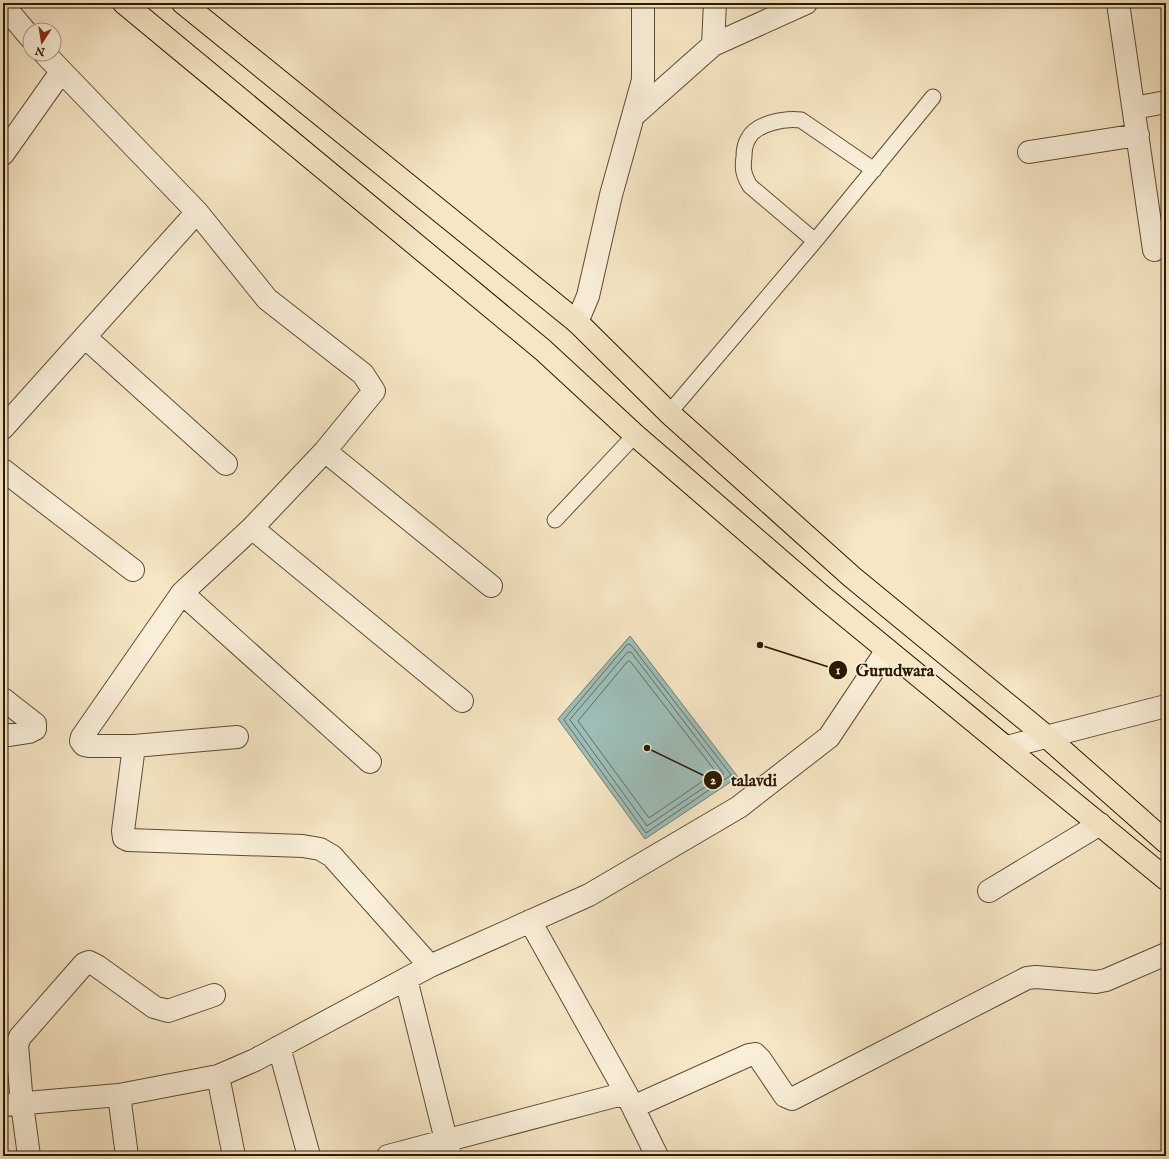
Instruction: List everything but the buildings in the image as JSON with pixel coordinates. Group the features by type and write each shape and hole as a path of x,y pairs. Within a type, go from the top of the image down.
{"main road":[{"path":"124,3 543,350 635,434 818,593 1166,879"},
{"path":"182,3 577,322 669,412 852,578 1047,737 1166,842"}],"street":[{"path":"577,322 588,296 611,195 643,80 643,3"},
{"path":"713,45 715,3"},
{"path":"633,116 713,45 806,3"},
{"path":"1118,3 1154,250"},
{"path":"3,5 22,28"},
{"path":"52,62 197,212 267,298 363,374 374,391 325,450 252,528 182,593 82,737 81,741 84,745 89,746 134,746 237,737"},
{"path":"3,154 61,72"},
{"path":"1134,108 1166,102"},
{"path":"1029,152 1138,135"},
{"path":"3,428 197,212"},
{"path":"85,337 226,464"},
{"path":"325,450 491,586"},
{"path":"3,470 133,570"},
{"path":"252,528 462,701"},
{"path":"182,593 370,762"},
{"path":"12,1104 119,1095 218,1076 279,1047 430,966 589,895 739,807 829,737 887,650"},
{"path":"3,699 35,724 35,729 29,732 3,736"},
{"path":"1007,747 1166,706"},
{"path":"134,746 123,831 124,838 128,840 303,846 320,849 332,856 430,966"},
{"path":"989,890 1100,824"},
{"path":"530,921 630,1100 657,1156"},
{"path":"388,1156 448,1148 630,1100 755,1054 785,1096 792,1099 1027,978 1036,977 1096,982 1106,980 1166,954"},
{"path":"29,1156 12,1104 20,1037 84,964 89,962 97,966 154,1007 162,1010 168,1011 214,995"},
{"path":"406,979 448,1148"},
{"path":"279,1047 309,1156"},
{"path":"218,1076 234,1156"},
{"path":"119,1095 127,1156"}],"lane":[{"path":"669,412 815,241 933,97"},
{"path":"815,241 750,186 744,177 742,168 748,138 754,132 776,121 788,119 801,120 874,170"},
{"path":"555,520 635,434"}],"water":[{"path":"630,636 738,777 645,839 558,719"}],"place":[{"name":"Gurudwara","path":"760,645"},
{"name":"talavdi","path":"647,748"}]}
